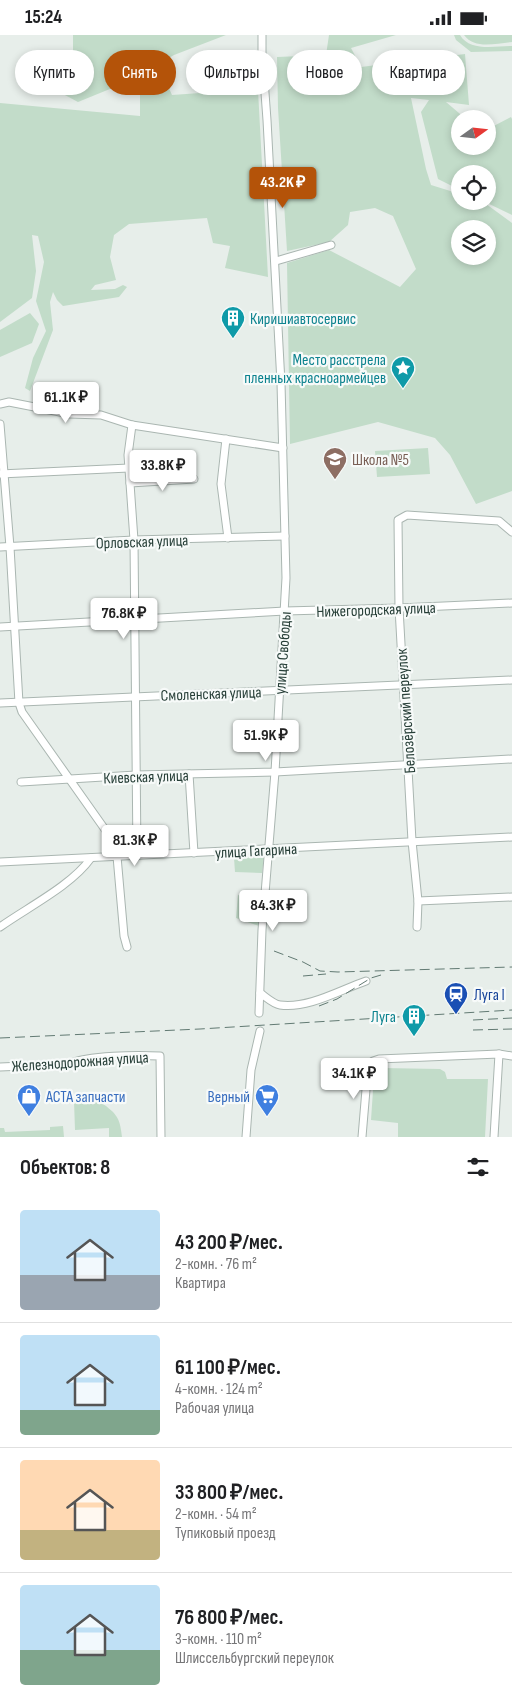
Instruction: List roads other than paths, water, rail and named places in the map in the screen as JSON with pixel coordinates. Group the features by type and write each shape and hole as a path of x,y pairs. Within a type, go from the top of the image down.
{"street":[{"name":"улица Свободы","path":"259,1013 262,930 275,773 285,611 281,383 276,261 262,35"},
{"path":"276,261 331,245"},
{"path":"0,404 9,402 70,414 100,415 132,425 283,448"},
{"path":"0,424 2,474 10,547 19,703 22,713 116,845 124,936 127,947"},
{"path":"132,425 128,455 134,540 137,856"},
{"path":"226,439 221,484 228,537"},
{"path":"2,474 129,468"},
{"path":"130,483 194,479"},
{"name":"Белозёрский переулок","path":"417,927 418,901 412,841 399,608 398,520 407,515 499,521 512,532"},
{"name":"Орловская улица","path":"0,547 134,540 285,536"},
{"name":"Нижегородская улица","path":"0,627 285,611 512,603"},
{"name":"Смоленская улица","path":"0,703 512,680"},
{"name":"Киевская улица","path":"21,782 136,775 275,773 512,759"},
{"path":"189,774 194,853"},
{"name":"улица Гагарина","path":"0,862 512,837"},
{"path":"0,927 42,900 78,872 91,858"},
{"path":"418,901 512,897"},
{"path":"260,993 280,1005 296,1004 321,1000 366,981"},
{"path":"246,1137 252,1070 260,1031"},
{"path":"362,1137 368,1066 372,1061 379,1059 499,1054 512,1056"},
{"path":"494,1137 499,1054"},
{"name":"Железнодорожная улица","path":"0,1067 69,1064 78,1060 92,1058 160,1056 162,1137"}],"railway":[{"path":"274,951 320,971 512,967"},
{"path":"303,976 326,974"},
{"path":"319,1006 337,999 371,978 381,975"},
{"path":"0,1038 200,1029 512,1010"},
{"path":"473,1020 512,1018"},
{"path":"473,1030 512,1029"}],"place":[{"name":"Киришиавтосервис","path":"233,339"},
{"name":"Место расстрела пленных красноармейцев","path":"403,389"},
{"name":"Школа №5","path":"335,480"},
{"name":"Луга I","path":"456,1015"},
{"name":"Луга","path":"414,1037"},
{"name":"АСТА запчасти","path":"29,1117"},
{"name":"Верный","path":"267,1117"}]}
